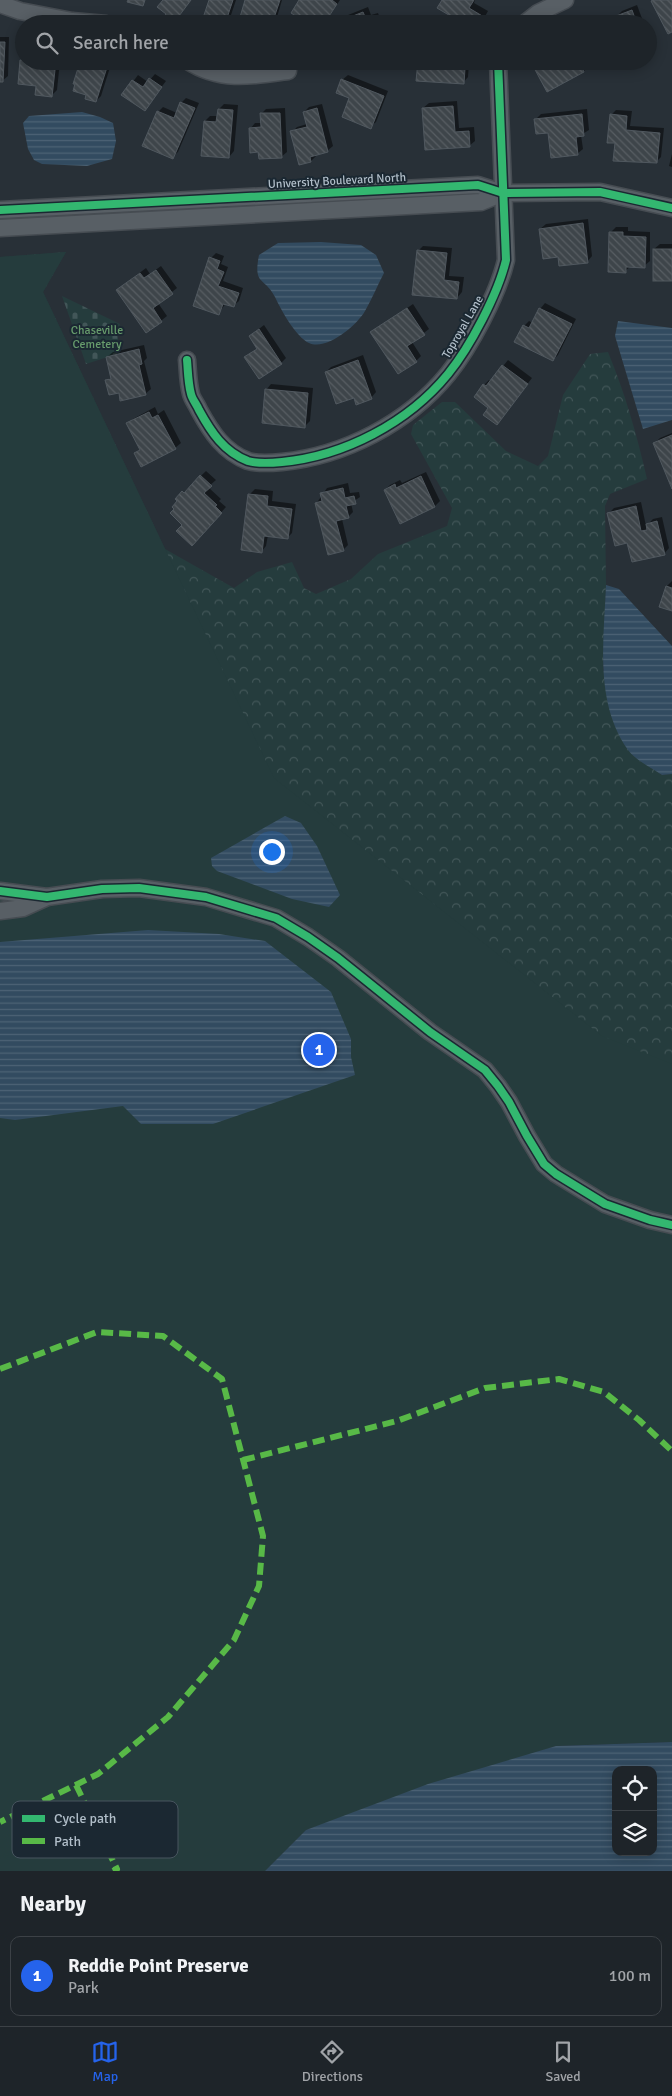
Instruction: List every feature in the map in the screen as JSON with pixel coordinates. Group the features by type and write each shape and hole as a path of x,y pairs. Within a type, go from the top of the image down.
{"street":[{"path":"534,15 565,0"},
{"path":"0,4 20,11 41,15"},
{"path":"205,70 222,76 245,77 288,71"},
{"name":"Toproyal Lane","path":"187,360 191,394 212,432 232,453 249,461 268,463 298,460 331,452 365,439 399,419 428,394 448,374 464,352 502,279 506,260 498,70"},
{"name":"University Boulevard North","path":"0,210 478,185 503,193 600,192 672,208"},
{"name":"University Boulevard North","path":"0,228 481,202 503,193"},
{"path":"0,891 47,897 102,889 139,888 206,897 276,918 308,936 430,1032 485,1070 509,1102 526,1136 544,1164 556,1174 605,1204 650,1220 672,1225"},
{"path":"0,911 23,908 47,897"}],"green space":[{"path":"66,252 43,292 165,549 234,588 257,572 292,562 304,588 316,594 351,579 378,554 447,526 452,508 411,434 413,425 442,402 455,402 506,451 538,466 548,456 563,395 590,354 608,352 630,414 647,479 610,494 605,506 606,585 603,670 661,775 672,774 672,1198 285,816 0,257"},
{"path":"66,252 43,292 274,778 602,1036 672,1064 672,1742 556,1746 306,1830 265,1871 0,1871 0,257"},
{"name":"Chaseville Cemetery","path":"62,296 120,324 117,332 120,353 86,364"}],"water":[{"path":"82,112 113,123 116,141 112,159 87,166 42,164 34,160 28,149 23,123 29,116"},
{"path":"321,242 361,245 376,255 384,273 361,317 349,329 333,340 316,344 304,340 294,329 271,290 261,280 257,272 259,255 278,243"},
{"path":"618,321 672,328 672,420 643,429 615,336"},
{"path":"606,585 619,589 672,646 672,774 662,775 631,754 617,731 610,712 606,691 603,648"},
{"path":"285,816 301,823 317,846 340,895 329,907 292,899 217,871 212,866 211,858"},
{"path":"148,930 219,934 265,941 331,992 351,1039 351,1057 355,1075 213,1124 141,1124 123,1106 15,1120 0,1118 0,942"},
{"path":"672,1742 672,1871 265,1871 306,1830 428,1784 556,1746"}],"building":[{"path":"128,0 145,0 143,6 127,2"},
{"path":"163,0 191,0 180,15 165,15 157,7"},
{"path":"209,0 233,0 228,15 204,15"},
{"path":"245,0 280,0 275,15 241,15"},
{"path":"299,0 332,0 337,4 330,15 294,15 291,13"},
{"path":"442,0 474,0 469,8 481,15 449,15 437,8"},
{"path":"672,0 672,32 668,34 651,1"},
{"path":"632,10 634,15 619,15"},
{"path":"0,42 5,42 3,82 0,82"},
{"path":"19,70 55,70 52,97 35,95 36,86 18,84"},
{"path":"77,70 106,70 96,102 85,99 86,95 73,91 75,84 73,84"},
{"path":"417,70 465,70 464,84 416,81"},
{"path":"535,70 583,70 584,72 547,92"},
{"path":"149,78 162,87 145,111 121,95 132,80 143,87"},
{"path":"341,79 384,96 371,129 342,117 349,98 336,93"},
{"path":"180,102 195,108 173,159 142,146 157,111 174,118"},
{"path":"453,106 455,132 469,131 470,147 425,150 422,108"},
{"path":"317,108 328,152 310,157 311,162 299,165 290,131 307,127 303,112"},
{"path":"218,109 233,110 229,158 201,156 204,121 216,122"},
{"path":"260,113 280,113 282,158 259,159 258,152 250,153 249,128 261,127"},
{"path":"582,114 584,136 576,137 578,155 551,158 548,133 536,134 534,119"},
{"path":"610,114 627,116 626,130 660,133 657,163 613,161 615,143 607,143"},
{"path":"583,223 588,263 559,266 558,257 543,259 539,229"},
{"path":"609,232 623,232 623,236 646,237 645,268 626,267 626,273 608,272"},
{"path":"653,249 672,249 672,281 653,281"},
{"path":"417,250 447,253 444,280 459,282 457,299 412,295"},
{"path":"209,257 220,261 217,269 224,272 218,286 239,293 234,307 223,304 219,315 193,306"},
{"path":"156,270 173,294 153,308 162,322 146,333 116,290 140,273 144,278"},
{"path":"407,308 425,335 407,346 417,362 398,374 370,332"},
{"path":"539,308 572,324 553,361 514,342 523,325 529,328"},
{"path":"259,329 282,364 259,379 244,357 257,349 249,336"},
{"path":"139,349 142,364 139,365 146,395 120,401 119,393 109,395 105,380 111,379 106,357"},
{"path":"358,360 372,399 356,405 354,398 336,404 325,372"},
{"path":"502,365 528,384 497,425 483,415 488,408 474,397 483,384 486,386"},
{"path":"265,389 308,393 305,428 262,423"},
{"path":"149,412 152,418 158,415 176,449 141,467 134,453 140,450 126,423"},
{"path":"672,435 672,489 653,443"},
{"path":"200,475 212,486 204,493 217,505 215,506 222,513 192,546 176,531 182,525 170,513 177,501 175,499 182,491 184,493"},
{"path":"421,476 435,507 400,524 384,490 395,484 396,488"},
{"path":"343,488 345,498 354,496 356,504 346,506 349,518 336,521 344,551 328,555 315,503 322,501 320,493"},
{"path":"248,494 268,496 267,506 292,509 288,539 264,536 262,553 241,550"},
{"path":"636,506 641,531 647,530 646,524 657,521 665,555 632,562 627,543 615,546 607,513"},
{"path":"666,586 672,588 672,611 659,607"}],"marked path":[{"path":"0,1369 97,1332 163,1336 222,1379 263,1536 259,1586 234,1640 168,1717 98,1774 43,1801"},
{"path":"243,1460 397,1421 485,1388 559,1379 604,1392 639,1420 672,1451"},
{"path":"76,1785 84,1801"},
{"path":"0,1822 12,1816"},
{"path":"112,1858 117,1869 113,1871"}],"cycle path":[{"path":"187,360 192,396 208,426 225,447 239,457 256,463 305,459 351,444 394,422 432,392 448,374 474,335 497,288 506,260 498,70"},
{"path":"0,210 478,185 503,193 600,192 672,208"},
{"path":"0,891 47,897 102,889 139,888 206,897 276,918 338,958 430,1032 485,1070 509,1102 544,1164 556,1174 605,1204 650,1220 672,1225"}],"place":[{"name":"Reddie Point Preserve","path":"319,1050"}]}
